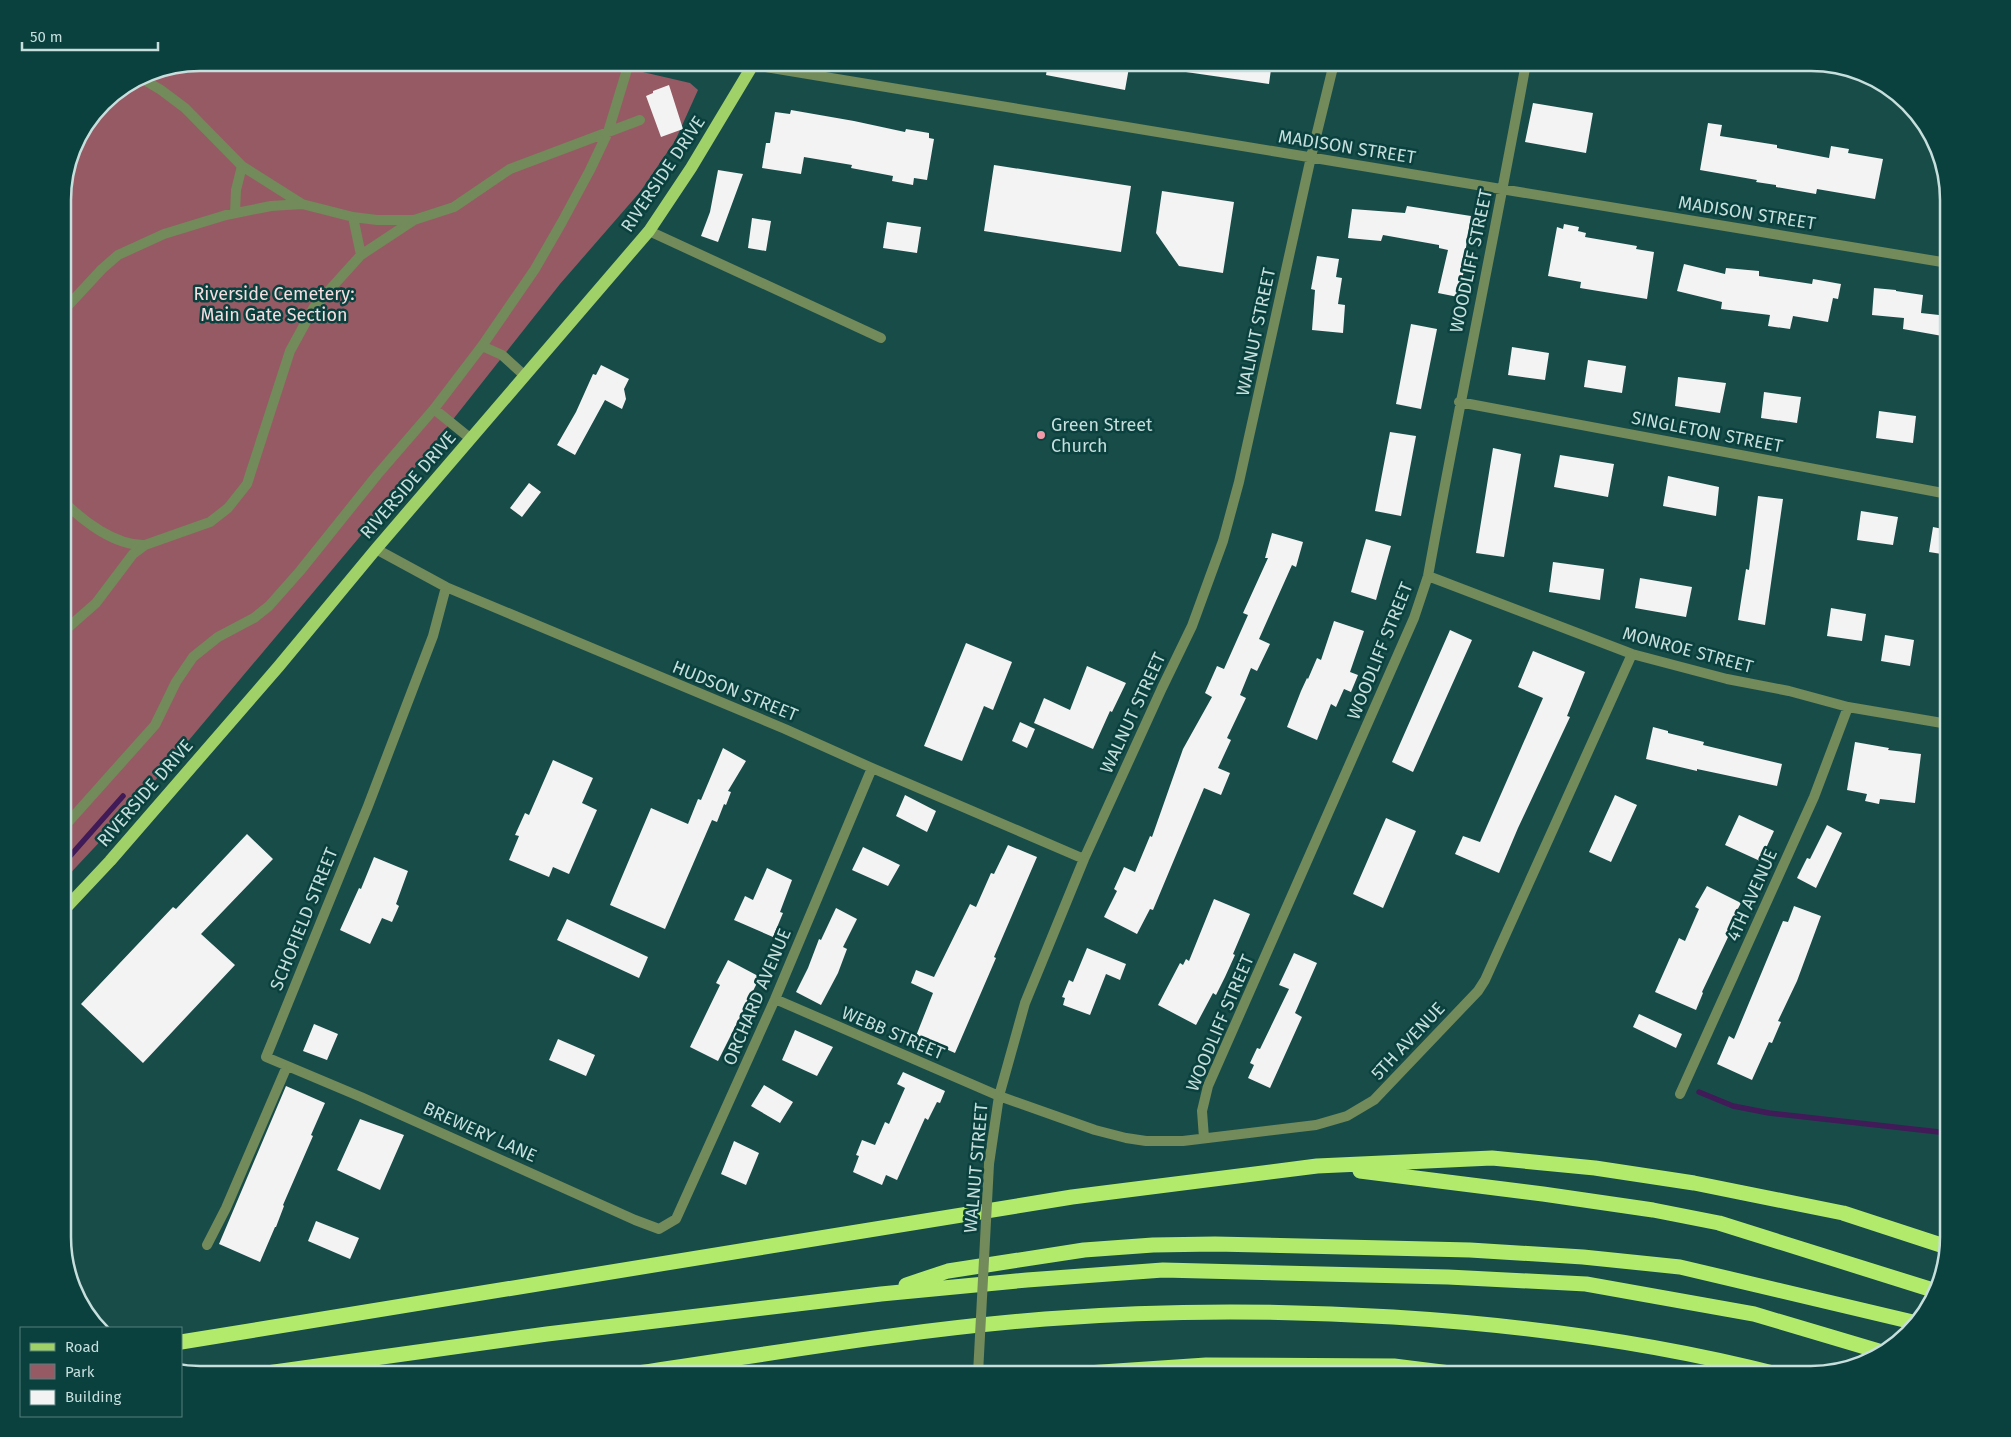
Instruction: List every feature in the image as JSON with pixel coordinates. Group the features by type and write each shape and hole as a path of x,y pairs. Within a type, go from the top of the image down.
{"highway":[{"path":"182,1342 1072,1197 1317,1166 1492,1158 1595,1168 1694,1183 1842,1213 1939,1244"},
{"path":"1317,1166 1543,1194 1653,1210 1719,1223 1929,1289"},
{"path":"881,1294 948,1271 1084,1250 1153,1245 1225,1244 1470,1250 1680,1267 1909,1321"},
{"path":"317,1366 547,1334 881,1294 1027,1280 1163,1270 1448,1277 1576,1284 1671,1298 1754,1314 1873,1349"},
{"path":"687,1366 923,1332 1046,1319 1184,1311 1263,1311 1455,1321 1522,1328 1651,1348 1746,1366"},
{"path":"1191,1366 1394,1366"}],"main road":[{"name":"RIVERSIDE DRIVE","path":"72,901 110,861 279,666 376,549 649,231 691,168 745,71"}],"street":[{"path":"72,818 155,725 176,682 194,657 218,636 254,618 269,606 434,409 482,346 534,269 562,222 608,132 626,71"},
{"name":"MADISON STREET","path":"796,71 1940,262"},
{"name":"WALNUT STREET","path":"978,1366 989,1164 999,1096 1025,1003 1084,859 1192,626 1223,541 1239,482 1332,71"},
{"name":"WOODLIFF STREET","path":"1204,1138 1202,1111 1208,1086 1414,618 1428,576 1459,402 1503,189 1524,71"},
{"path":"148,82 185,108 242,166 302,204"},
{"path":"72,510 84,522 134,546 145,545 210,522 228,508 247,484 290,351 314,307 361,255 414,220 454,207 510,168 640,120"},
{"path":"235,213 236,190 242,166"},
{"path":"72,302 102,269 118,255 164,234 235,213 271,206 302,204 353,217 377,220 414,220"},
{"path":"353,217 361,255"},
{"path":"649,231 881,338"},
{"path":"482,346 502,356 525,376"},
{"name":"SINGLETON STREET","path":"1459,402 1940,492"},
{"path":"434,409 471,439"},
{"path":"72,619 96,603 132,554 145,545"},
{"name":"HUDSON STREET","path":"376,549 446,587 785,728 872,768 1084,859"},
{"name":"MONROE STREET","path":"1428,576 1632,654 1727,679 1790,691 1848,706 1940,723"},
{"name":"SCHOFIELD STREET","path":"287,1066 266,1057 368,806 434,636 446,587"},
{"name":"5TH AVENUE","path":"999,1096 1095,1130 1126,1138 1164,1142 1316,1125 1348,1116 1374,1100 1478,991 1493,965 1632,654"},
{"name":"4TH AVENUE","path":"1680,1094 1814,797 1848,706"},
{"name":"ORCHARD AVENUE","path":"659,1229 676,1219 775,999 872,768"},
{"name":"WEBB STREET","path":"775,999 999,1096"},
{"path":"207,1245 226,1208 287,1066"},
{"name":"BREWERY LANE","path":"287,1066 361,1096 659,1229"}],"green space":[{"name":"Riverside Cemetery: Main Gate Section","path":"201,71 638,71 690,83 698,90 675,141 640,192 560,284 368,527 137,802 72,871 72,184 81,151 103,115 129,93 151,81 184,72"}],"building":[{"path":"1047,71 1128,71 1125,90 1046,75"},
{"path":"1179,71 1271,71 1269,84"},
{"path":"669,85 683,129 661,137 646,96"},
{"path":"1533,103 1593,113 1586,153 1525,142"},
{"path":"791,110 905,132 906,129 929,133 929,138 934,139 927,180 914,178 913,185 892,181 893,176 851,168 852,165 804,157 801,174 762,168 766,143 770,143 775,112 790,114"},
{"path":"1708,123 1722,125 1720,136 1777,145 1777,148 1829,158 1831,146 1849,149 1848,153 1883,159 1875,199 1817,189 1816,194 1776,187 1776,185 1756,182 1757,180 1700,170"},
{"path":"994,165 1131,186 1121,252 984,231"},
{"path":"718,170 743,174 718,242 701,236 710,212"},
{"path":"1162,191 1234,202 1223,273 1179,266 1156,233"},
{"path":"1407,206 1471,216 1463,266 1465,266 1458,297 1438,293 1448,250 1439,248 1439,245 1383,235 1381,241 1348,238 1352,209 1405,213"},
{"path":"752,218 771,221 766,251 748,248"},
{"path":"887,222 921,227 917,253 883,248"},
{"path":"1564,224 1579,227 1578,231 1586,233 1585,237 1637,246 1636,249 1654,252 1647,299 1580,288 1581,282 1548,276 1557,227 1563,229"},
{"path":"1317,256 1339,259 1336,277 1342,278 1338,304 1345,305 1343,333 1312,330 1315,290 1311,289"},
{"path":"1684,264 1725,274 1726,268 1759,271 1759,276 1812,284 1813,279 1841,284 1838,299 1833,298 1828,322 1793,316 1790,329 1768,326 1770,315 1721,309 1722,302 1677,291"},
{"path":"1874,288 1923,295 1921,313 1940,315 1940,336 1903,329 1904,318 1872,315"},
{"path":"1411,324 1437,329 1421,409 1396,404"},
{"path":"1512,347 1549,353 1545,380 1508,375"},
{"path":"1588,360 1626,366 1622,393 1584,387"},
{"path":"601,365 629,379 624,389 626,399 622,409 605,400 575,455 557,445 576,412 593,374 596,375"},
{"path":"1678,377 1726,383 1720,413 1675,406"},
{"path":"1764,392 1801,397 1797,423 1761,418"},
{"path":"1879,411 1916,416 1913,443 1876,438"},
{"path":"1390,432 1416,436 1401,516 1375,511"},
{"path":"1493,448 1521,454 1504,557 1476,553"},
{"path":"1560,455 1614,464 1608,497 1554,487"},
{"path":"1668,476 1719,487 1716,516 1663,506"},
{"path":"529,483 541,492 522,517 510,508"},
{"path":"1758,496 1783,499 1765,625 1738,620 1746,569 1749,570"},
{"path":"1861,511 1898,517 1893,545 1857,540"},
{"path":"1933,527 1940,528 1940,554 1929,552"},
{"path":"1272,533 1303,542 1296,567 1292,565 1259,639 1270,644 1257,671 1251,668 1240,695 1246,698 1227,738 1231,740 1218,768 1230,773 1221,795 1204,788 1153,910 1150,909 1137,934 1104,917 1117,891 1114,889 1124,867 1135,872 1150,836 1152,837 1183,749 1212,697 1205,693 1217,666 1224,669 1248,615 1243,613 1268,558 1265,558"},
{"path":"1366,539 1391,546 1376,600 1351,592"},
{"path":"1553,562 1604,569 1600,600 1549,592"},
{"path":"1640,578 1692,587 1686,617 1635,608"},
{"path":"1831,608 1866,614 1862,641 1827,636"},
{"path":"1334,621 1364,631 1350,672 1358,675 1351,692 1344,689 1336,707 1331,704 1317,740 1287,727 1301,691 1317,658 1321,660"},
{"path":"1450,630 1472,640 1413,772 1392,762"},
{"path":"1885,635 1914,640 1910,666 1881,661"},
{"path":"966,643 1012,662 993,710 984,706 962,761 924,746"},
{"path":"1533,651 1585,672 1567,716 1570,717 1499,873 1455,854 1463,836 1480,842 1543,698 1518,687"},
{"path":"1087,666 1126,683 1112,712 1110,711 1093,749 1034,723 1044,698 1070,710"},
{"path":"1020,722 1035,729 1027,748 1012,741"},
{"path":"1653,727 1668,731 1668,733 1704,742 1703,745 1782,764 1777,786 1646,759"},
{"path":"1855,742 1889,748 1888,750 1921,754 1915,803 1880,799 1879,804 1865,801 1867,794 1847,790"},
{"path":"723,748 746,761 728,791 731,792 717,822 712,820 665,929 610,905 651,808 688,824 698,799 701,800"},
{"path":"553,760 593,778 582,803 597,810 569,874 553,867 549,877 509,860 519,836 515,835 525,813 529,815"},
{"path":"905,795 936,811 927,832 896,816"},
{"path":"1615,795 1637,805 1611,862 1589,852"},
{"path":"1739,815 1774,831 1760,861 1725,845"},
{"path":"1386,818 1416,831 1383,908 1353,894"},
{"path":"1827,825 1842,833 1816,888 1797,878 1807,858 1810,859"},
{"path":"247,834 273,859 201,934 235,965 143,1063 81,1004 173,907 176,909"},
{"path":"1008,845 1037,857 955,1053 916,1036 933,993 911,983 916,970 934,977 970,904 976,907 991,873 994,874"},
{"path":"863,847 900,865 888,886 852,870"},
{"path":"374,857 408,871 396,904 399,906 392,922 382,918 370,944 340,930 359,888 361,889"},
{"path":"767,868 792,880 780,912 783,913 773,937 734,920 745,896 753,900"},
{"path":"1707,886 1741,903 1735,914 1738,916 1702,992 1696,1010 1655,992 1679,938 1685,941 1699,909 1695,907"},
{"path":"1214,899 1250,914 1225,977 1216,995 1213,993 1196,1025 1158,1005 1180,963 1183,965 1186,959 1189,961"},
{"path":"1794,906 1821,916 1797,981 1778,1021 1781,1022 1772,1043 1769,1042 1752,1080 1717,1064 1729,1036 1734,1039 1783,921 1788,922"},
{"path":"836,908 857,919 843,947 847,949 838,973 821,1005 796,992 819,939 821,940"},
{"path":"567,919 648,957 639,978 557,940"},
{"path":"1087,948 1126,964 1120,980 1106,974 1090,1015 1063,1005 1065,998 1062,997 1069,980 1073,982"},
{"path":"1294,953 1317,963 1295,1013 1302,1017 1270,1088 1248,1078 1254,1065 1250,1063 1257,1048 1260,1049 1289,989 1279,985"},
{"path":"728,960 760,977 718,1061 690,1047 720,985 716,983"},
{"path":"1639,1014 1682,1034 1676,1048 1633,1027"},
{"path":"314,1024 338,1034 327,1060 303,1051"},
{"path":"795,1030 833,1047 817,1076 782,1060"},
{"path":"558,1039 595,1055 586,1076 549,1060"},
{"path":"903,1072 945,1091 940,1103 937,1102 928,1120 925,1118 897,1180 886,1175 882,1185 853,1172 859,1156 856,1155 862,1140 875,1145 885,1122 889,1124 905,1088 897,1084"},
{"path":"764,1085 793,1102 780,1123 751,1106"},
{"path":"286,1086 325,1103 283,1205 276,1227 260,1262 219,1244"},
{"path":"360,1119 404,1135 380,1190 337,1170"},
{"path":"734,1141 759,1153 746,1185 721,1174"},
{"path":"316,1221 359,1238 350,1259 308,1241"}],"waterway":[{"path":"72,854 123,796"},
{"path":"1699,1092 1733,1106 1769,1113 1940,1132"}],"place":[{"name":"Green Street Church","path":"1041,435"}]}
